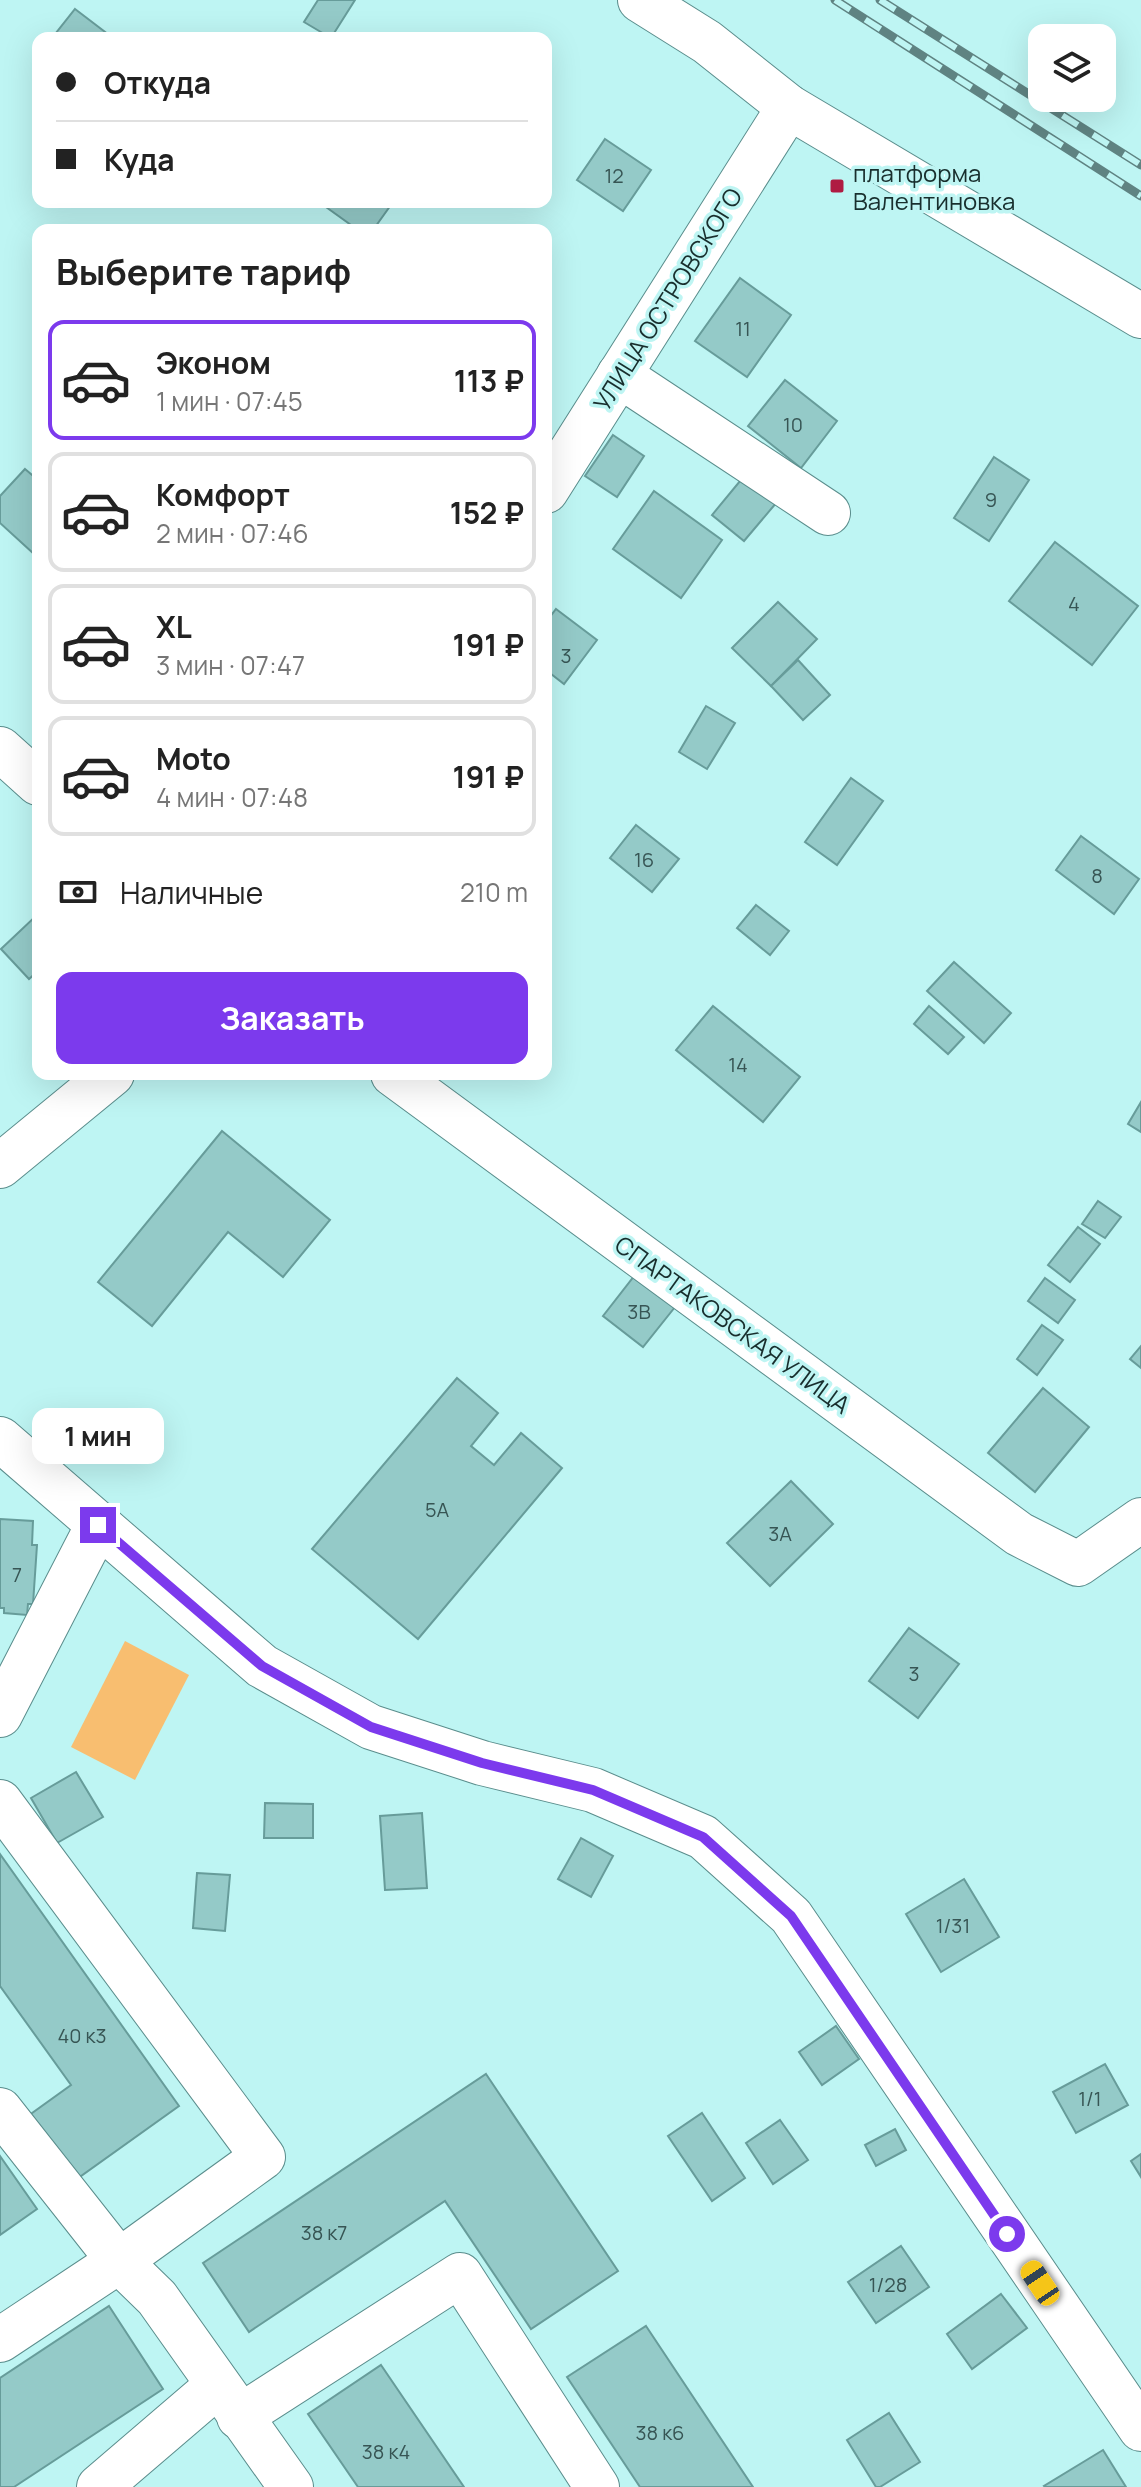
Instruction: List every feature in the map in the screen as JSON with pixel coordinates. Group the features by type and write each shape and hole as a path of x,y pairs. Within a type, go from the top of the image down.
{"street":[{"path":"640,0 707,42 789,107 1141,316"},
{"name":"УЛИЦА ОСТРОВСКОГО","path":"552,481 789,107"},
{"path":"619,375 828,513"},
{"path":"0,749 32,778"},
{"path":"0,1166 105,1080"},
{"name":"СПАРТАКОВСКАЯ УЛИЦА","path":"401,1080 1019,1534 1078,1564 1141,1520"},
{"path":"0,1439 262,1666 371,1727 482,1763 593,1790 703,1837 791,1916 1141,2429"},
{"path":"0,1715 98,1525"},
{"path":"0,1802 263,2157 119,2261 0,2340"},
{"path":"0,2110 119,2261 157,2298 291,2487"},
{"path":"99,2487 229,2401 460,2275 597,2487"}],"shaded area":[{"path":"125,1641 189,1675 135,1780 71,1747"}],"building":[{"path":"318,0 355,0 335,32 321,32 304,22"},
{"path":"75,9 105,32 57,32"},
{"path":"605,139 651,170 623,211 577,180"},
{"path":"327,208 389,208 377,224 350,224"},
{"path":"740,278 791,315 747,377 695,341"},
{"path":"785,380 837,421 801,468 748,426"},
{"path":"613,435 644,456 617,497 585,476"},
{"path":"994,457 1029,480 989,541 954,518"},
{"path":"25,469 32,475 32,552 0,523 0,496"},
{"path":"745,475 777,502 744,541 712,515"},
{"path":"654,491 722,540 681,598 613,549"},
{"path":"1055,542 1138,606 1092,665 1009,601"},
{"path":"778,602 817,639 771,686 732,648"},
{"path":"556,609 597,640 564,684 552,675 552,614"},
{"path":"798,660 830,695 803,720 771,686"},
{"path":"706,706 735,723 707,769 679,752"},
{"path":"851,778 883,801 837,865 805,842"},
{"path":"636,825 679,859 652,892 610,858"},
{"path":"1081,836 1139,879 1114,914 1056,870"},
{"path":"756,905 789,931 770,955 737,928"},
{"path":"32,920 32,976 29,979 1,949"},
{"path":"954,962 1011,1013 984,1043 927,991"},
{"path":"713,1006 800,1077 763,1122 676,1050"},
{"path":"929,1006 964,1037 948,1054 914,1024"},
{"path":"1141,1102 1141,1132 1128,1124"},
{"path":"222,1131 330,1220 283,1277 228,1232 152,1326 98,1282"},
{"path":"1098,1201 1121,1217 1105,1238 1082,1224"},
{"path":"1078,1227 1100,1244 1070,1282 1048,1265"},
{"path":"635,1275 675,1307 643,1347 603,1316"},
{"path":"1045,1278 1075,1300 1058,1323 1028,1301"},
{"path":"1042,1325 1063,1340 1037,1375 1017,1359"},
{"path":"1141,1346 1141,1368 1130,1359"},
{"path":"457,1378 498,1413 471,1446 494,1465 521,1433 562,1468 418,1639 312,1549"},
{"path":"1043,1388 1089,1427 1035,1492 988,1453"},
{"path":"791,1481 833,1524 770,1586 727,1543"},
{"path":"0,1519 33,1521 32,1545 37,1545 33,1604 28,1604 27,1615 4,1613 4,1608 0,1608"},
{"path":"909,1628 959,1664 918,1718 869,1681"},
{"path":"76,1772 103,1817 57,1843 31,1798"},
{"path":"265,1803 313,1804 313,1838 264,1838"},
{"path":"422,1813 427,1888 385,1890 380,1816"},
{"path":"581,1838 613,1856 591,1897 558,1879"},
{"path":"0,1854 179,2106 74,2181 28,2116 71,2085 0,1986"},
{"path":"197,1873 230,1875 225,1931 193,1928"},
{"path":"964,1879 999,1937 941,1972 906,1914"},
{"path":"836,2026 859,2059 822,2085 799,2052"},
{"path":"1105,2064 1128,2105 1076,2133 1053,2092"},
{"path":"486,2074 618,2271 531,2329 445,2201 249,2332 203,2263"},
{"path":"702,2113 745,2178 712,2201 668,2136"},
{"path":"780,2120 808,2160 773,2184 746,2143"},
{"path":"895,2129 906,2150 876,2166 865,2145"},
{"path":"1141,2154 1141,2177 1131,2161"},
{"path":"0,2156 37,2209 0,2235"},
{"path":"901,2246 929,2287 876,2323 848,2282"},
{"path":"1001,2294 1027,2328 972,2369 947,2334"},
{"path":"109,2306 163,2389 14,2487 0,2487 0,2378"},
{"path":"646,2326 753,2487 640,2487 567,2377"},
{"path":"381,2365 464,2487 358,2487 308,2414"},
{"path":"889,2413 920,2462 876,2487 847,2440"},
{"path":"1103,2450 1126,2487 1044,2486"}],"railway":[{"path":"835,0 1141,196"},
{"path":"880,0 1141,165"}],"place":[{"name":"платформа Валентиновка","path":"837,186"}],"route":[{"path":"98,1525 262,1666 371,1727 482,1763 593,1790 703,1837 791,1916 1007,2234"}]}
